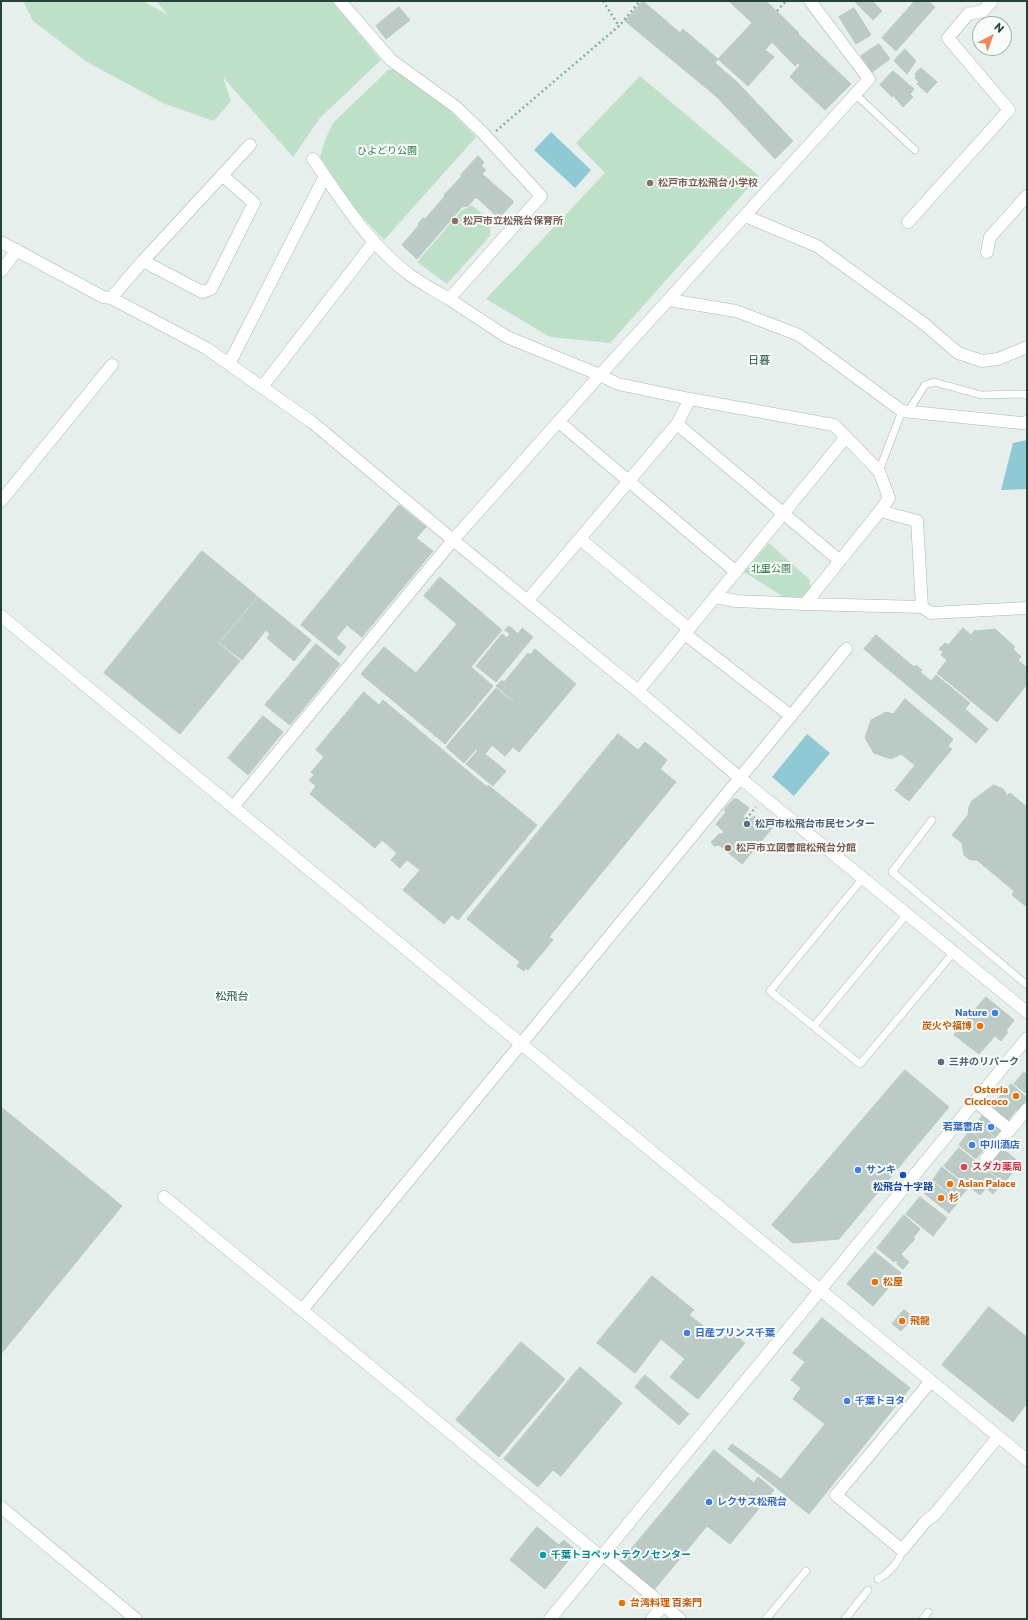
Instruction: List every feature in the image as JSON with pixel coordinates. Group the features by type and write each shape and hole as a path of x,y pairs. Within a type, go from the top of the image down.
{"street":[{"path":"340,1 391,60 456,107 488,138 541,196 449,299"},
{"path":"233,807 453,540 600,375 869,79 810,1"},
{"path":"908,222 1009,110 948,38 968,14 983,11 992,1"},
{"path":"111,298 250,145"},
{"path":"313,159 374,242 409,275 507,337 600,375 618,384 690,399 834,425 879,471 889,498 806,604"},
{"path":"143,261 202,292 211,289 254,203 222,175"},
{"path":"229,364 325,176"},
{"path":"986,252 990,237 1026,198"},
{"path":"745,216 817,246 923,323 958,353 982,361 998,359 1027,347"},
{"path":"1,242 103,297 111,298 206,348 313,423 638,691 740,778 1027,1012"},
{"path":"262,387 374,242"},
{"path":"1,271 17,250"},
{"path":"669,300 736,311 799,335 905,412 1027,422"},
{"path":"1,501 112,365"},
{"path":"528,600 627,481 677,424 690,399"},
{"path":"559,422 736,572"},
{"path":"677,424 840,561"},
{"path":"638,691 846,437"},
{"path":"880,511 917,520 922,607"},
{"path":"580,539 687,631 791,716"},
{"path":"715,597 736,601 922,607 931,613 1027,608"},
{"path":"1,616 1027,1460"},
{"path":"302,1310 846,649"},
{"path":"550,1619 1027,1038"},
{"path":"975,1101 1010,1130"},
{"path":"986,1159 1027,1109"},
{"path":"164,1197 680,1619"},
{"path":"931,1381 836,1495 902,1550 925,1522 935,1514 998,1437"},
{"path":"1,1507 136,1619"},
{"path":"652,1619 663,1605"}],"lane":[{"path":"856,94 915,150"},
{"path":"879,471 905,412 925,385 934,382 981,395 1024,394 1027,396"},
{"path":"932,820 892,872 1027,985"},
{"path":"863,878 770,991 860,1064 954,952"},
{"path":"814,1026 907,914"},
{"path":"878,1579 884,1576 901,1556 902,1550"},
{"path":"766,1619 806,1571"},
{"path":"845,1619 868,1590"},
{"path":"923,1619 928,1612"}],"path":[{"path":"603,1 618,26"},
{"path":"488,138 618,26 640,1"},
{"path":"777,11 786,1"}],"green space":[{"path":"23,1 143,1 168,15 156,1 332,1 381,60 320,118 293,157 223,77 231,101 214,121 165,104 87,62 33,21"},
{"name":"ひよどり公園","path":"393,69 444,105 476,137 384,240 355,209 320,157 325,140 333,123 388,70"},
{"path":"640,76 759,176 610,343 550,337 486,299 605,173 576,143"},
{"path":"472,205 490,221 490,236 447,284 417,262 461,211"},
{"name":"北里公園","path":"769,543 810,580 809,584 812,588 801,600 787,599 744,572"}],"water":[{"path":"551,132 591,170 575,188 534,150"},
{"path":"1027,440 1027,489 1001,490 1013,443"},
{"path":"807,734 830,753 794,796 772,777"}],"building":[{"path":"643,1 680,33 683,29 718,59 715,63 737,82 793,141 775,159 717,97 625,21"},
{"path":"729,1 766,1 799,33 798,34 851,84 825,110 790,77 800,65 798,63 795,66 772,42 765,50 774,57 748,86 718,59 752,23"},
{"path":"859,1 872,1 882,11 873,20 856,3"},
{"path":"915,1 928,1 935,7 896,51 882,38"},
{"path":"399,7 410,20 386,39 376,26"},
{"path":"854,8 871,35 856,44 839,17"},
{"path":"879,44 890,59 872,72 861,56"},
{"path":"905,49 916,61 907,74 894,61"},
{"path":"921,68 937,82 927,93 917,84 919,82 915,78 915,74"},
{"path":"893,71 914,89 910,94 913,97 903,107 893,95 892,97 880,85"},
{"path":"478,156 484,162 481,166 486,170 482,174 513,201 513,203 499,218 476,197 468,206 462,207 417,259 402,245 423,218 425,219"},
{"path":"399,505 426,527 416,538 433,551 362,637 347,625 336,638 346,647 339,656 301,625"},
{"path":"202,551 257,596 218,643 240,661 180,734 104,673"},
{"path":"440,577 502,630 471,667 493,686 445,744 361,674 384,647 416,673 457,624 424,596"},
{"path":"258,597 311,640 294,661 267,638 270,634 266,630 242,660 220,643"},
{"path":"509,626 518,634 522,628 533,637 496,682 476,666 502,634 507,638 510,634 505,630"},
{"path":"963,628 971,635 975,630 995,629 1015,647 1013,649 1021,657 1018,660 1027,668 1027,684 997,722 937,673 947,660 941,655 943,652 939,649 945,643 948,645"},
{"path":"876,635 914,667 916,665 922,670 920,672 931,681 936,675 970,703 965,709 988,729 976,743 864,649"},
{"path":"316,644 340,664 290,725 265,705"},
{"path":"535,649 576,684 519,752 513,747 505,756 492,745 485,754 506,771 493,786 466,764 478,750 476,749 464,763 446,747 496,688 513,702 514,701 496,686 502,680 504,682 528,653 530,655"},
{"path":"364,692 379,705 383,700 487,787 488,785 537,825 458,920 452,915 444,924 403,890 420,870 407,860 400,868 391,860 397,853 382,840 375,848 310,794 316,786 309,780 314,775 311,772 324,757 316,750"},
{"path":"905,699 953,739 948,746 952,749 909,801 895,790 915,765 901,754 891,759 874,753 865,738 871,720 886,712 893,714"},
{"path":"263,716 283,732 248,775 228,758"},
{"path":"618,734 638,750 645,742 667,760 660,769 676,782 549,937 553,940 528,970 526,968 524,971 517,966 520,962 467,919"},
{"path":"994,785 1003,789 1006,793 1006,797 1010,793 1027,807 1027,907 1012,895 1014,891 977,860 970,860 964,855 962,843 952,835 968,815 969,807 972,801"},
{"path":"734,799 737,799 749,808 743,817 748,821 754,816 759,820 761,818 773,827 742,864 719,845 714,846 711,842 719,834 724,832 716,824 726,812 724,810"},
{"path":"986,997 1014,1020 1006,1031 1008,1032 1001,1041 995,1036 979,1054 954,1035"},
{"path":"905,1070 949,1107 839,1239 793,1243 772,1225"},
{"path":"1024,1072 1025,1074 1027,1072 1027,1094 1014,1084"},
{"path":"1011,1084 1027,1098 1018,1112 1016,1110 1007,1122 990,1108"},
{"path":"1,1107 122,1206 1,1354"},
{"path":"983,1115 1002,1130 996,1137 978,1122"},
{"path":"977,1123 995,1138 990,1143 988,1141 986,1143 971,1130"},
{"path":"970,1131 987,1145 976,1159 959,1145"},
{"path":"959,1148 1002,1183 993,1194 986,1188 980,1195 944,1166"},
{"path":"1002,1148 1020,1163 1004,1183 986,1168"},
{"path":"942,1167 968,1188 958,1200 933,1180"},
{"path":"933,1182 958,1202 949,1213 924,1193"},
{"path":"920,1197 947,1218 933,1236 906,1214"},
{"path":"904,1215 920,1229 913,1238 915,1239 901,1254 903,1256 898,1262 895,1260 894,1262 877,1248"},
{"path":"875,1252 901,1273 873,1306 847,1284"},
{"path":"903,1257 909,1262 903,1269 897,1264"},
{"path":"652,1276 694,1310 689,1315 722,1340 730,1331 745,1343 698,1399 670,1377 685,1359 661,1339 635,1373 597,1343"},
{"path":"989,1307 1027,1337 1027,1403 1013,1422 942,1365"},
{"path":"904,1310 913,1317 901,1331 892,1324"},
{"path":"822,1318 910,1388 809,1514 728,1449 732,1444 781,1479 825,1424 793,1399 801,1388 791,1380 805,1362 793,1353"},
{"path":"521,1342 565,1379 499,1457 456,1420"},
{"path":"580,1367 622,1403 561,1476 553,1470 538,1487 504,1459"},
{"path":"645,1375 689,1414 679,1425 635,1387"},
{"path":"714,1450 754,1483 758,1477 774,1490 730,1544 707,1526 653,1591 619,1564"},
{"name":"千葉トヨペットテクノセンター","path":"537,1527 559,1545 564,1540 576,1551 545,1589 510,1560"}],"place":[{"name":"松戸市立松飛台小学校","path":"650,183"},
{"name":"松戸市立松飛台保育所","path":"455,221"},
{"name":"松戸市松飛台市民センター","path":"747,824"},
{"name":"松戸市立図書館松飛台分館","path":"728,848"},
{"name":"Nature","path":"995,1013"},
{"name":"炭火や福博","path":"980,1026"},
{"name":"三井のリパーク","path":"941,1062"},
{"name":"Osteria Ciccicoco","path":"1016,1096"},
{"name":"若葉書店","path":"991,1127"},
{"name":"中川酒店","path":"972,1145"},
{"name":"スダカ薬局","path":"964,1167"},
{"name":"サンキ","path":"858,1170"},
{"name":"松飛台十字路","path":"903,1175"},
{"name":"Asian Palace","path":"950,1184"},
{"name":"杉","path":"941,1198"},
{"name":"松屋","path":"875,1282"},
{"name":"飛龍","path":"902,1321"},
{"name":"日産プリンス千葉","path":"687,1333"},
{"name":"千葉トヨタ","path":"847,1401"},
{"name":"レクサス松飛台","path":"709,1502"},
{"name":"千葉トヨペットテクノセンター","path":"543,1555"},
{"name":"台湾料理 百楽門","path":"622,1603"}],"district":[{"name":"日暮","path":"759,360"},
{"name":"松飛台","path":"232,996"}]}
